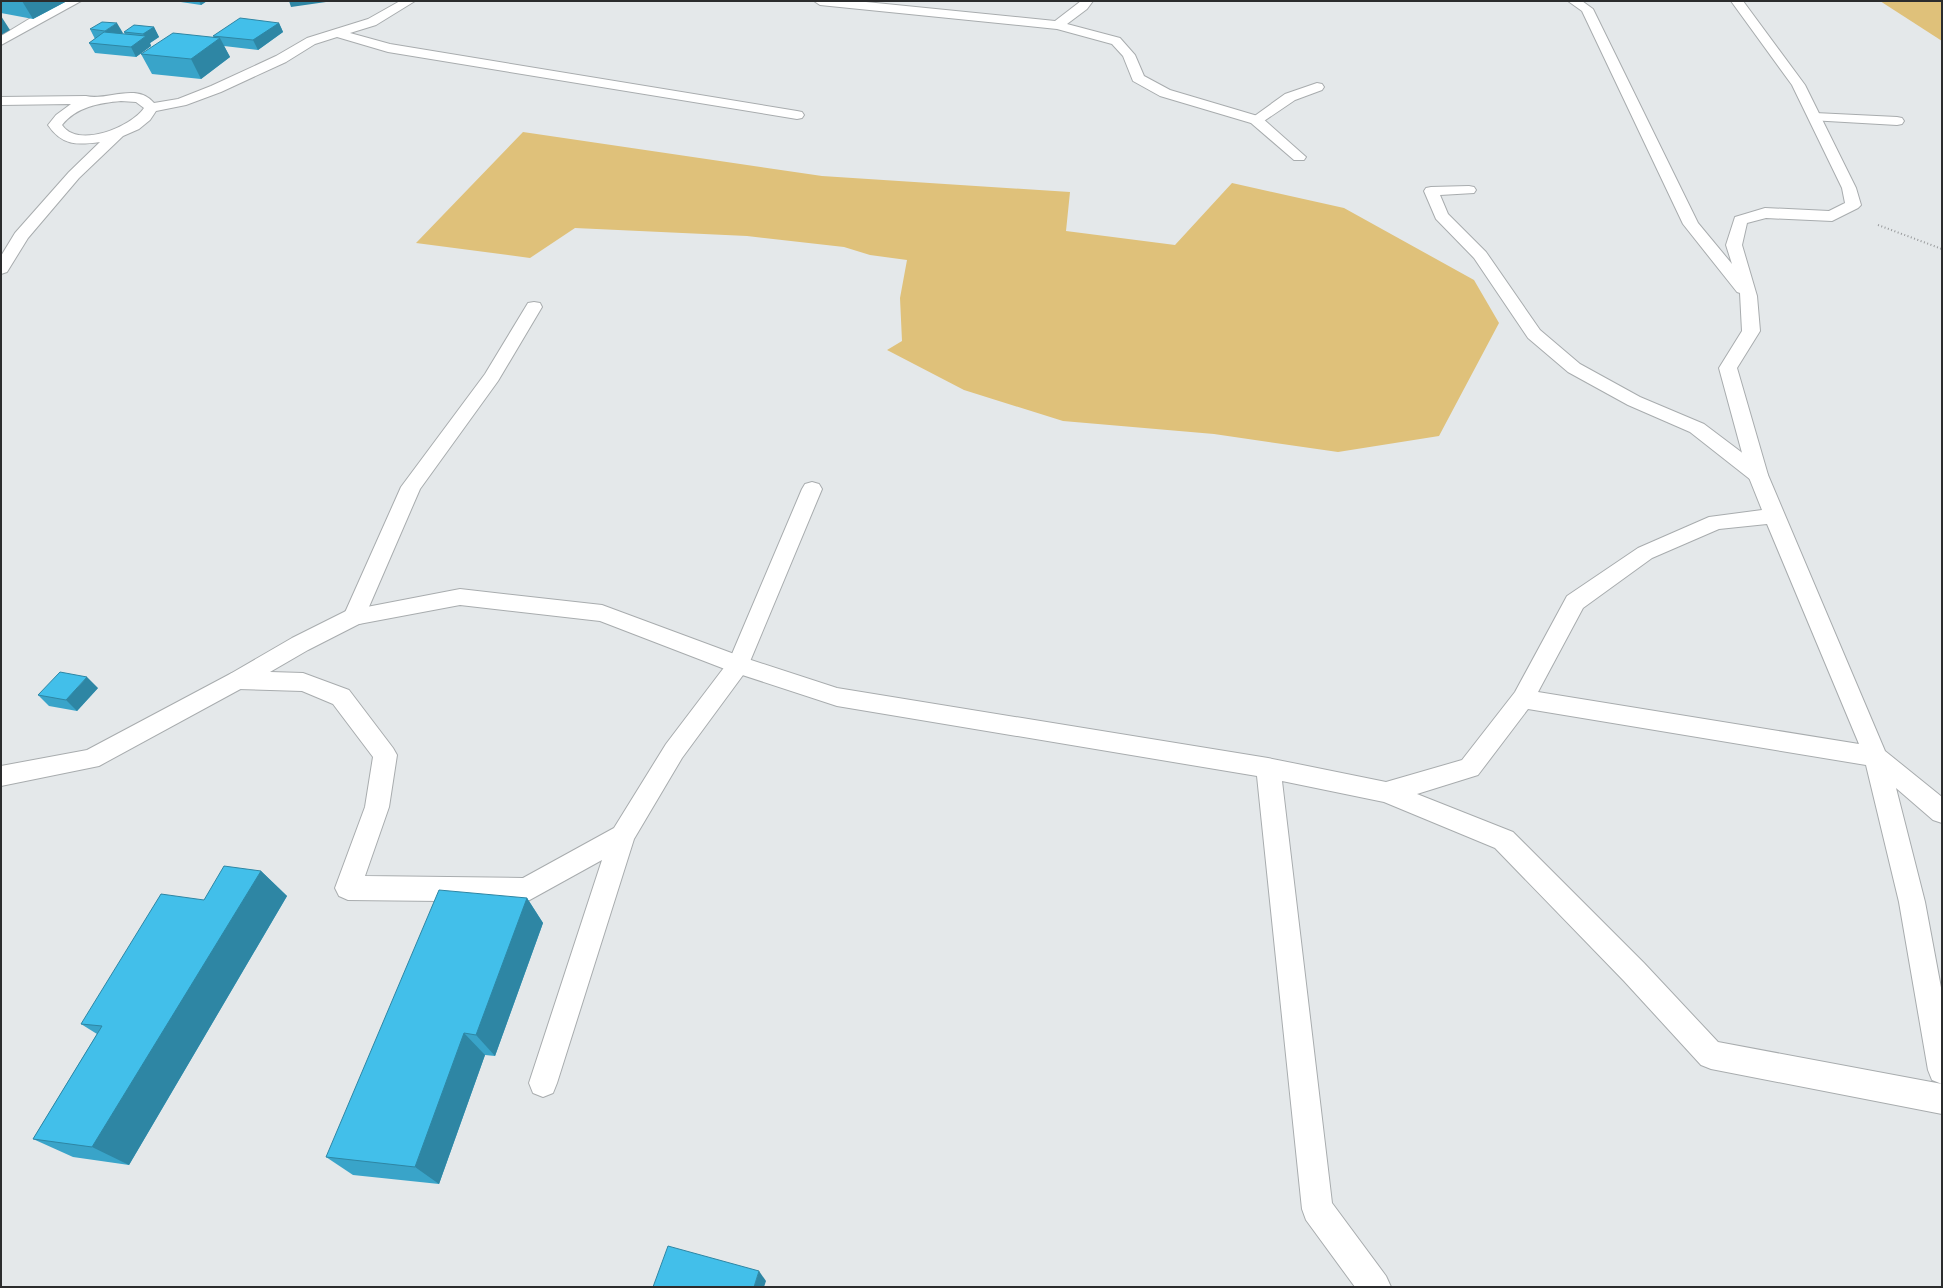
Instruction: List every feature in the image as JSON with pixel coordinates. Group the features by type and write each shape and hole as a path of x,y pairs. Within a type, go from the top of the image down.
{"street":[{"path":"1,41 38,19 75,1"},
{"path":"151,108 182,102 216,89 280,59 311,41 372,22 409,1"},
{"path":"820,1 1058,25 1116,41 1129,55 1138,78 1165,92 1256,120 1299,157"},
{"path":"1058,25 1083,6 1087,1"},
{"path":"1574,1 1587,9 1691,224 1749,296"},
{"path":"1737,1 1798,85 1849,188 1853,205 1832,216 1765,213 1740,220 1734,245 1749,296 1752,331 1728,368 1758,475 1876,757 1912,902 1942,1070"},
{"path":"338,33 388,48 797,115"},
{"path":"1256,120 1290,97 1317,87"},
{"path":"7,101 121,97 142,100 151,108"},
{"path":"7,101 48,119 59,119 79,106 108,98"},
{"path":"48,119 56,131 62,136 72,138 101,138 117,134 142,122 148,115 151,108"},
{"path":"1815,117 1897,121"},
{"path":"1,269 21,236 74,175 117,134"},
{"path":"72,138 79,149 79,160 74,175"},
{"path":"1469,190 1431,191 1441,216 1480,255 1534,334 1574,368 1634,401 1697,428 1758,475"},
{"path":"354,617 411,487 492,377 534,307"},
{"path":"543,1083 623,836 674,751 738,665 812,489"},
{"path":"1386,792 1470,768 1523,699 1575,602 1645,553 1716,522 1774,516"},
{"path":"1,776 92,759 238,680 300,644 354,617 460,597 602,613 738,665 837,697 1268,768 1386,792 1504,840 1634,972 1711,1055 1942,1099"},
{"path":"238,680 304,682 341,697 385,755 377,807 348,888 526,890 623,836"},
{"path":"1523,699 1876,757 1942,812"},
{"path":"1268,768 1317,1209 1375,1287"}],"path":[{"path":"1853,205 1882,227 1942,249"}],"shaded area":[{"path":"1880,1 1942,1 1942,41"},
{"path":"523,132 822,176 1070,192 1066,231 1175,245 1232,183 1344,208 1474,280 1499,323 1439,436 1338,452 1214,434 1063,421 964,390 887,350 902,341 900,298 907,260 870,255 844,247 747,236 575,228 530,258 416,243"}],"building":[{"path":"240,18 279,23 253,40 213,36"},
{"path":"102,22 117,23 105,31 90,29"},
{"path":"134,25 154,27 143,34 124,32"},
{"path":"104,32 146,36 131,47 89,43"},
{"path":"173,33 220,38 191,59 141,54"},
{"path":"60,672 87,677 66,700 38,695"},
{"path":"224,866 261,871 92,1147 33,1139 102,1026 81,1024 161,894 204,900"},
{"path":"439,890 527,898 476,1035 464,1033 415,1167 326,1157"},
{"path":"668,1246 759,1271 754,1287 653,1287"}]}
